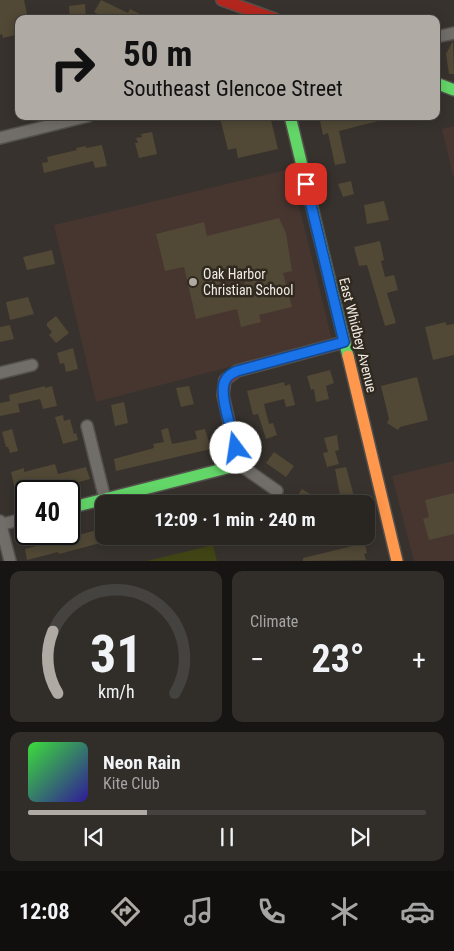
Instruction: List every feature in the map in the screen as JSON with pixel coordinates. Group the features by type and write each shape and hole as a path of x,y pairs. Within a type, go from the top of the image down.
{"street":[{"path":"222,0 261,15"},
{"path":"259,0 264,15"},
{"path":"440,36 454,32"},
{"path":"440,85 454,90"},
{"path":"0,138 72,120"},
{"name":"East Whidbey Avenue","path":"291,120 397,561"},
{"path":"236,462 236,448 223,395 225,380 237,371 344,342"},
{"path":"0,373 32,365"},
{"path":"87,426 103,495"},
{"path":"236,462 277,492"},
{"path":"121,495 224,470 236,462"},
{"path":"80,505 95,501"},
{"path":"10,561 0,523 15,520"}],"shaded area":[{"path":"454,126 454,180 442,129"},
{"name":"Oak Harbor Christian School","path":"290,169 332,340 96,402 54,225"},
{"path":"454,461 454,561 414,561 392,476"}],"green space":[{"path":"213,545 217,561 147,561"}],"building":[{"path":"0,0 24,0 27,15 15,15 15,35 3,38 2,34 0,35"},
{"path":"101,0 128,13 130,9 142,15 100,15 94,12"},
{"path":"85,4 86,15 70,15 69,6"},
{"path":"453,41 454,74 449,74 446,54"},
{"path":"220,120 271,120 278,149 238,158 236,148 228,150"},
{"path":"320,120 382,120 339,131 346,163 335,165 328,133 323,135"},
{"path":"152,132 157,154 139,158 135,143 138,143 136,138 142,137 141,134"},
{"path":"102,145 107,166 95,168 93,161 44,173 42,163 48,162 47,157 77,150 76,148"},
{"path":"351,181 354,194 343,197 338,184"},
{"path":"384,201 389,220 367,224 364,205"},
{"path":"279,218 286,233 292,271 283,273 292,307 259,315 261,322 241,327 237,309 196,319 184,267 165,271 156,234 204,222 207,236","holes":["241,268 246,288 223,294 218,274"]},
{"path":"380,241 384,260 381,261 385,277 394,275 398,290 387,293 396,323 385,326 367,265 359,266 354,247"},
{"path":"52,250 55,264 27,270 23,257"},
{"path":"28,297 34,314 10,320 6,302"},
{"path":"56,316 69,333 56,343 49,335 52,332 47,323"},
{"path":"446,322 446,325 454,324 454,355 433,360 425,327"},
{"path":"10,325 14,339 0,342 0,327"},
{"path":"73,348 78,369 66,372 64,363 60,364 57,353"},
{"path":"330,370 334,383 326,386 329,399 316,402 314,389 311,390 307,376"},
{"path":"417,377 428,420 400,427 398,430 387,423 389,419 381,386"},
{"path":"284,382 285,386 290,384 295,405 286,407 284,399 264,404 269,424 273,423 277,435 266,439 258,414 253,415 247,391"},
{"path":"45,386 45,388 52,386 57,406 43,409 40,399 18,404 20,412 0,416 0,403 10,401 9,395"},
{"path":"189,386 194,404 181,407 176,388"},
{"path":"124,402 128,423 115,426 111,405"},
{"path":"63,415 64,421 70,419 74,434 76,433 78,440 63,444 55,417"},
{"path":"168,428 172,444 197,439 195,431 205,429 211,449 116,471 114,459 154,448 153,444 164,442 161,430"},
{"path":"12,429 18,451 10,453 8,447 6,447 2,432"},
{"path":"337,435 339,450 335,451 339,464 327,467 323,453 328,452 324,438"},
{"path":"274,452 294,466 286,477 266,463"},
{"path":"55,464 58,474 86,467 90,479 80,482 80,480 15,480 15,489 11,472 24,468 24,472"},
{"path":"346,467 354,495 340,495 335,469"},
{"path":"302,489 312,495 298,495"},
{"path":"454,493 454,534 429,540 423,519 429,517 425,500"},
{"path":"95,531 95,544 27,560 25,549 40,545 80,545 80,535"},
{"path":"357,545 365,545 367,553 364,554 366,560 303,561 303,558"}],"traffic: fast":[{"path":"440,85 454,90"},
{"path":"291,120 348,356"},
{"path":"80,505 231,467 236,456 232,435"}],"traffic: slow":[{"path":"348,356 397,561"}],"traffic: jam":[{"path":"222,0 264,15"},
{"path":"232,435 223,395 225,380 237,371 344,342"}],"place":[{"name":"Oak Harbor Christian School","path":"193,282"}],"route":[{"path":"236,448 223,395 225,380 230,374 344,342 306,184"}]}
